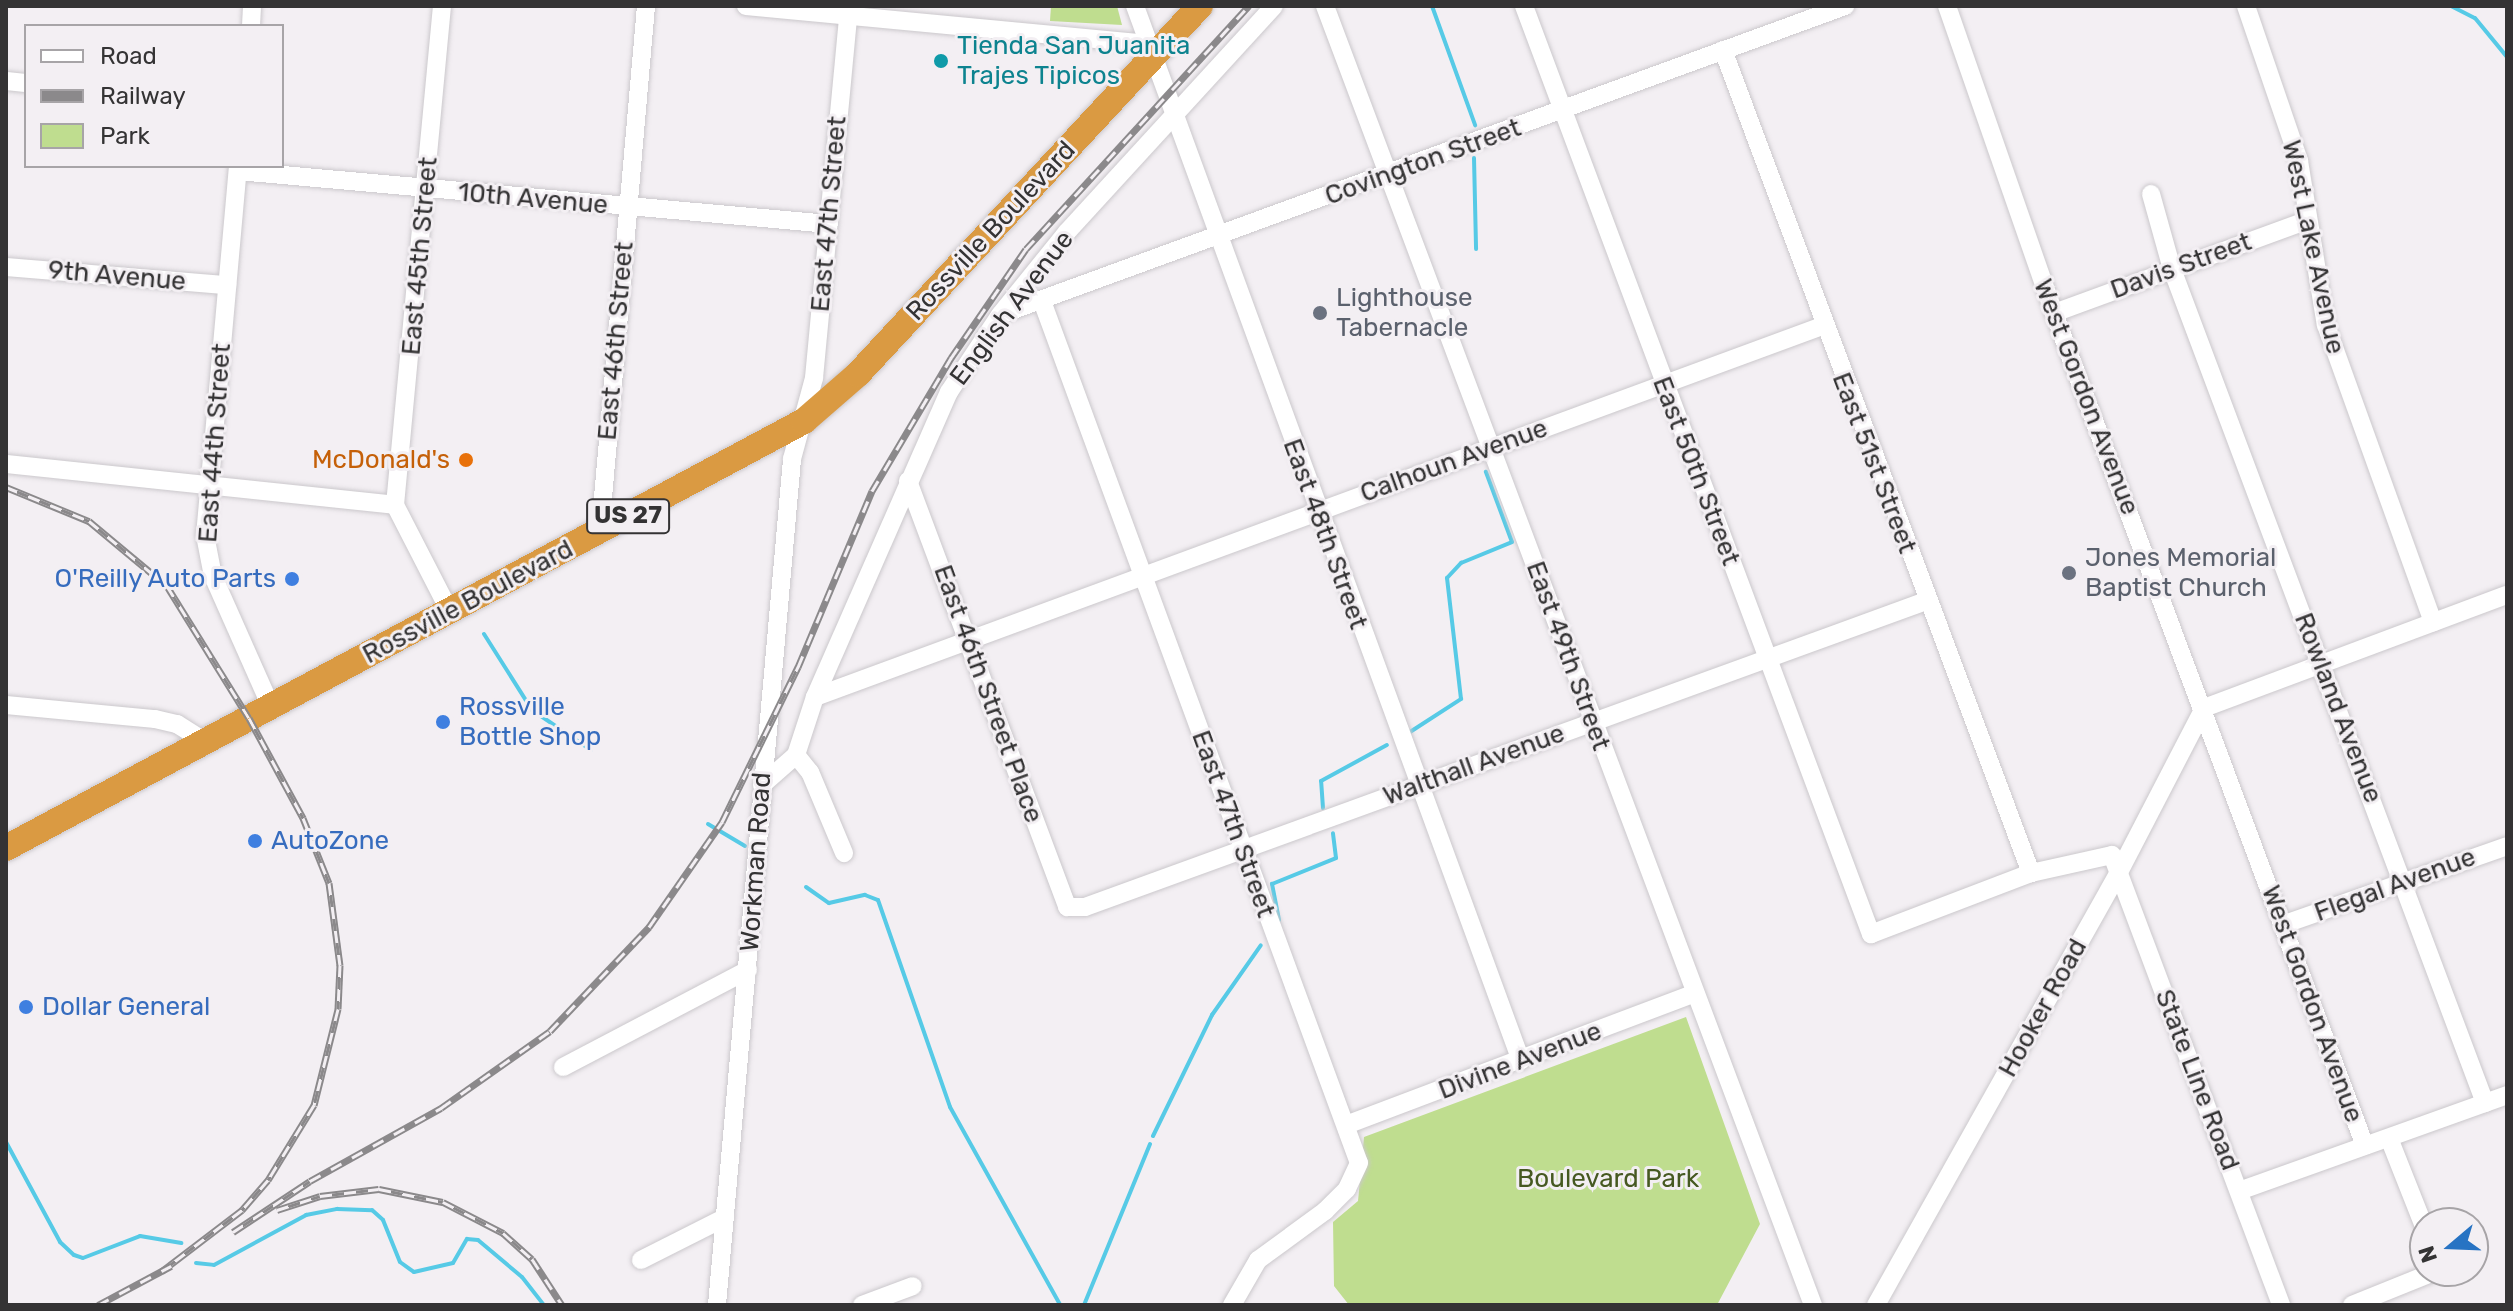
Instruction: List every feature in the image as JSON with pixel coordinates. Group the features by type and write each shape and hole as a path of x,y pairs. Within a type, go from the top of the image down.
{"highway":[{"name":"Rossville Boulevard","path":"6,848 804,421 858,374 1200,6"}],"street":[{"name":"East 45th Street","path":"395,505 442,6"},
{"name":"East 46th Street","path":"600,532 646,6"},
{"path":"746,6 849,10 1135,43 1153,57"},
{"name":"East 48th Street","path":"1135,6 1216,238 1521,1061"},
{"name":"English Avenue","path":"796,755 815,697 949,392 1000,315 1171,115 1274,6"},
{"name":"East 49th Street","path":"1325,6 1492,447 1693,994 1813,1305"},
{"name":"East 50th Street","path":"1524,6 1871,934 2031,873"},
{"name":"Covington Street","path":"1000,315 1845,6"},
{"name":"West Gordon Avenue","path":"1947,6 2054,313 2365,1146"},
{"name":"West Lake Avenue","path":"2246,6 2299,161 2338,364 2433,622"},
{"name":"East 47th Street","path":"804,421 814,378 849,10"},
{"name":"East 51st Street","path":"1723,50 1822,326 2031,873"},
{"name":"10th Avenue","path":"238,169 425,189 829,224"},
{"name":"East 44th Street","path":"238,169 209,484 206,555 271,707"},
{"name":"Rowland Avenue","path":"2151,194 2172,269 2485,1103"},
{"name":"Davis Street","path":"2054,313 2308,220"},
{"name":"9th Avenue","path":"6,267 227,285"},
{"name":"East 47th Street","path":"1042,301 1359,1163 1347,1189 1258,1260 1232,1305"},
{"name":"Calhoun Avenue","path":"815,697 1822,326"},
{"name":"Workman Road","path":"717,1305 792,459 804,421"},
{"path":"6,464 395,505 450,612"},
{"name":"East 46th Street Place","path":"908,481 1067,907"},
{"path":"2204,708 2507,595"},
{"name":"Walthall Avenue","path":"1067,907 1085,907 1926,601"},
{"path":"6,705 155,719 177,724 206,742"},
{"name":"Hooker Road","path":"1876,1305 2118,874 2204,708"},
{"path":"762,785 796,755 810,772 844,853"},
{"name":"Flegal Avenue","path":"2282,925 2507,846"},
{"name":"State Line Road","path":"2031,873 2112,855 2281,1305"},
{"path":"563,1067 748,970"},
{"name":"Divine Avenue","path":"1346,1125 1693,994"},
{"path":"2239,1191 2507,1095"},
{"path":"2389,1138 2416,1207"},
{"path":"641,1260 724,1218"},
{"path":"2352,1305 2409,1282"},
{"path":"862,1305 913,1286"}],"green space":[{"path":"1051,6 1117,6 1122,25 1050,21"},
{"name":"Boulevard Park","path":"1686,1017 1760,1224 1717,1305 1349,1305 1334,1286 1333,1222 1358,1201 1364,1137"}],"waterway":[{"path":"1432,6 1475,125"},
{"path":"2451,6 2475,18 2507,57"},
{"path":"1474,158 1476,249"},
{"path":"1410,732 1461,699 1447,578 1461,563 1512,542 1486,472"},
{"path":"484,634 532,710 591,750"},
{"path":"1323,808 1321,781 1387,745"},
{"path":"708,824 745,846"},
{"path":"1279,920 1272,884 1336,858 1333,833"},
{"path":"806,887 829,903 865,895 878,900 950,1107 1060,1305"},
{"path":"1153,1136 1212,1015 1261,945"},
{"path":"6,1142 60,1242 74,1255 83,1258 140,1236 181,1243"},
{"path":"1084,1305 1150,1144"},
{"path":"196,1263 214,1265 306,1215 337,1209 372,1210 383,1220 400,1262 414,1272 453,1263 467,1239 478,1240 522,1277 544,1305"}],"railway":[{"path":"233,1232 310,1181 441,1108 550,1031 649,927 722,822 798,667 872,491 951,358 1026,249 1249,6"},
{"path":"6,487 89,521 167,586 249,718 303,818 329,883 340,965 338,1009 314,1105 268,1180 242,1210 162,1271"},
{"path":"277,1210 320,1196 379,1189 443,1202 503,1233 532,1259 562,1305"},
{"path":"98,1305 171,1266"}],"place":[{"name":"Tienda San Juanita Trajes Tipicos","path":"941,61"},
{"name":"Lighthouse Tabernacle","path":"1320,313"},
{"name":"McDonald's","path":"466,460"},
{"name":"Jones Memorial Baptist Church","path":"2069,573"},
{"name":"O'Reilly Auto Parts","path":"292,579"},
{"name":"Rossville Bottle Shop","path":"443,722"},
{"name":"AutoZone","path":"255,841"},
{"name":"Dollar General","path":"26,1007"}]}
